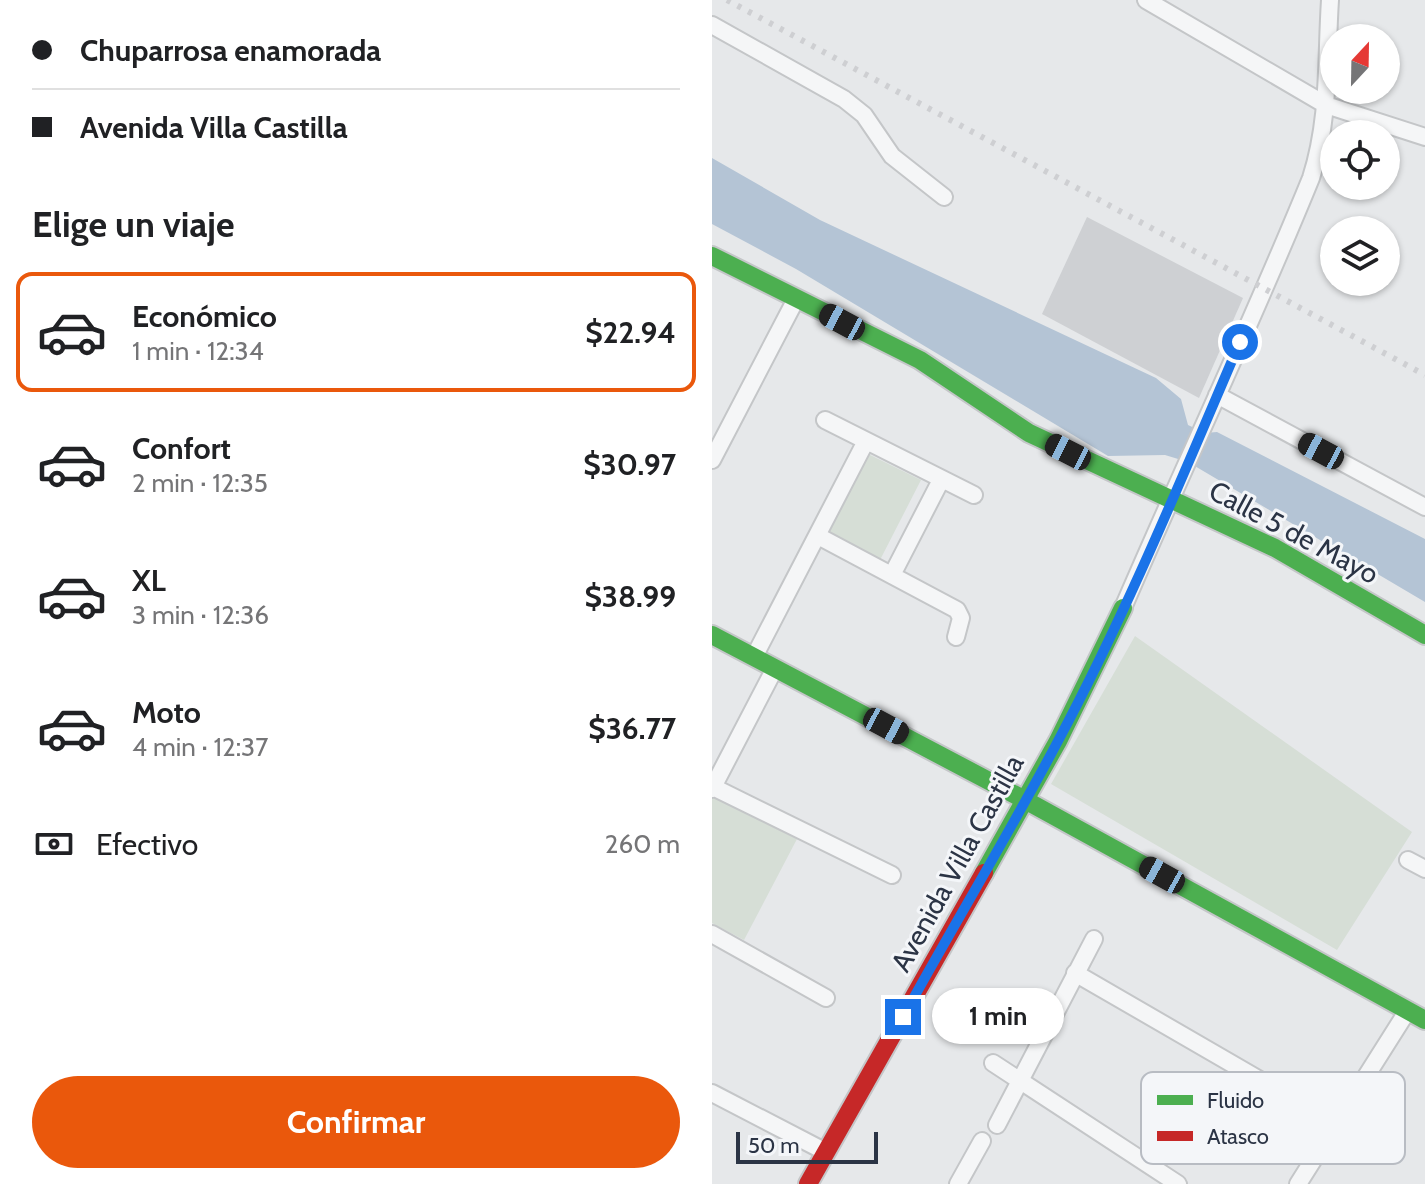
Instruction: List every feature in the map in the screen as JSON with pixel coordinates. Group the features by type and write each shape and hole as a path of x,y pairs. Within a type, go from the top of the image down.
{"street":[{"path":"1146,0 1326,105 1425,137"},
{"path":"1123,608 1311,178 1320,148 1326,105 1330,0"},
{"path":"712,25 844,99 864,115 892,156 944,197"},
{"name":"Calle 5 de Mayo","path":"712,256 953,379 1029,433 1275,548 1425,635"},
{"path":"712,460 796,299"},
{"path":"1214,404 1425,507"},
{"path":"825,420 974,495"},
{"path":"754,657 866,441"},
{"path":"892,575 941,480"},
{"path":"818,536 957,610 961,618 956,637"},
{"name":"Avenida Villa Castilla","path":"808,1184 1025,800 1123,608"},
{"path":"712,635 1025,800 1425,1020"},
{"path":"775,668 712,788 892,875"},
{"path":"1408,860 1425,869"},
{"path":"712,934 826,998"},
{"path":"997,1125 1094,939"},
{"path":"1075,973 1246,1072"},
{"path":"1369,1072 1408,1010"},
{"path":"993,1063 1141,1160"},
{"path":"712,1093 826,1152"},
{"path":"958,1184 982,1141"},
{"path":"1147,1164 1178,1184"},
{"path":"1298,1184 1311,1164"}],"shaded area":[{"path":"864,452 921,480 880,560 828,533"},
{"path":"1135,636 1412,832 1337,950 1051,784"},
{"path":"712,795 797,839 744,940 712,923"}],"water":[{"path":"712,158 820,220 1156,378 1181,399 1188,425 1205,433 1217,432 1425,539 1425,602 1188,462 1165,455 1108,456 796,269 712,224"}],"building":[{"path":"1087,217 1243,298 1199,398 1042,314"}],"railway":[{"path":"727,0 1425,375"}],"traffic: fast":[{"path":"712,256 920,360 1029,433 1275,548 1425,635"},
{"path":"984,873 1058,741 1123,608"},
{"path":"712,635 1025,800 1425,1020"}],"traffic: jam":[{"path":"808,1184 984,873"}],"route":[{"path":"903,1017 1093,673 1182,471 1212,412 1240,342"}]}
